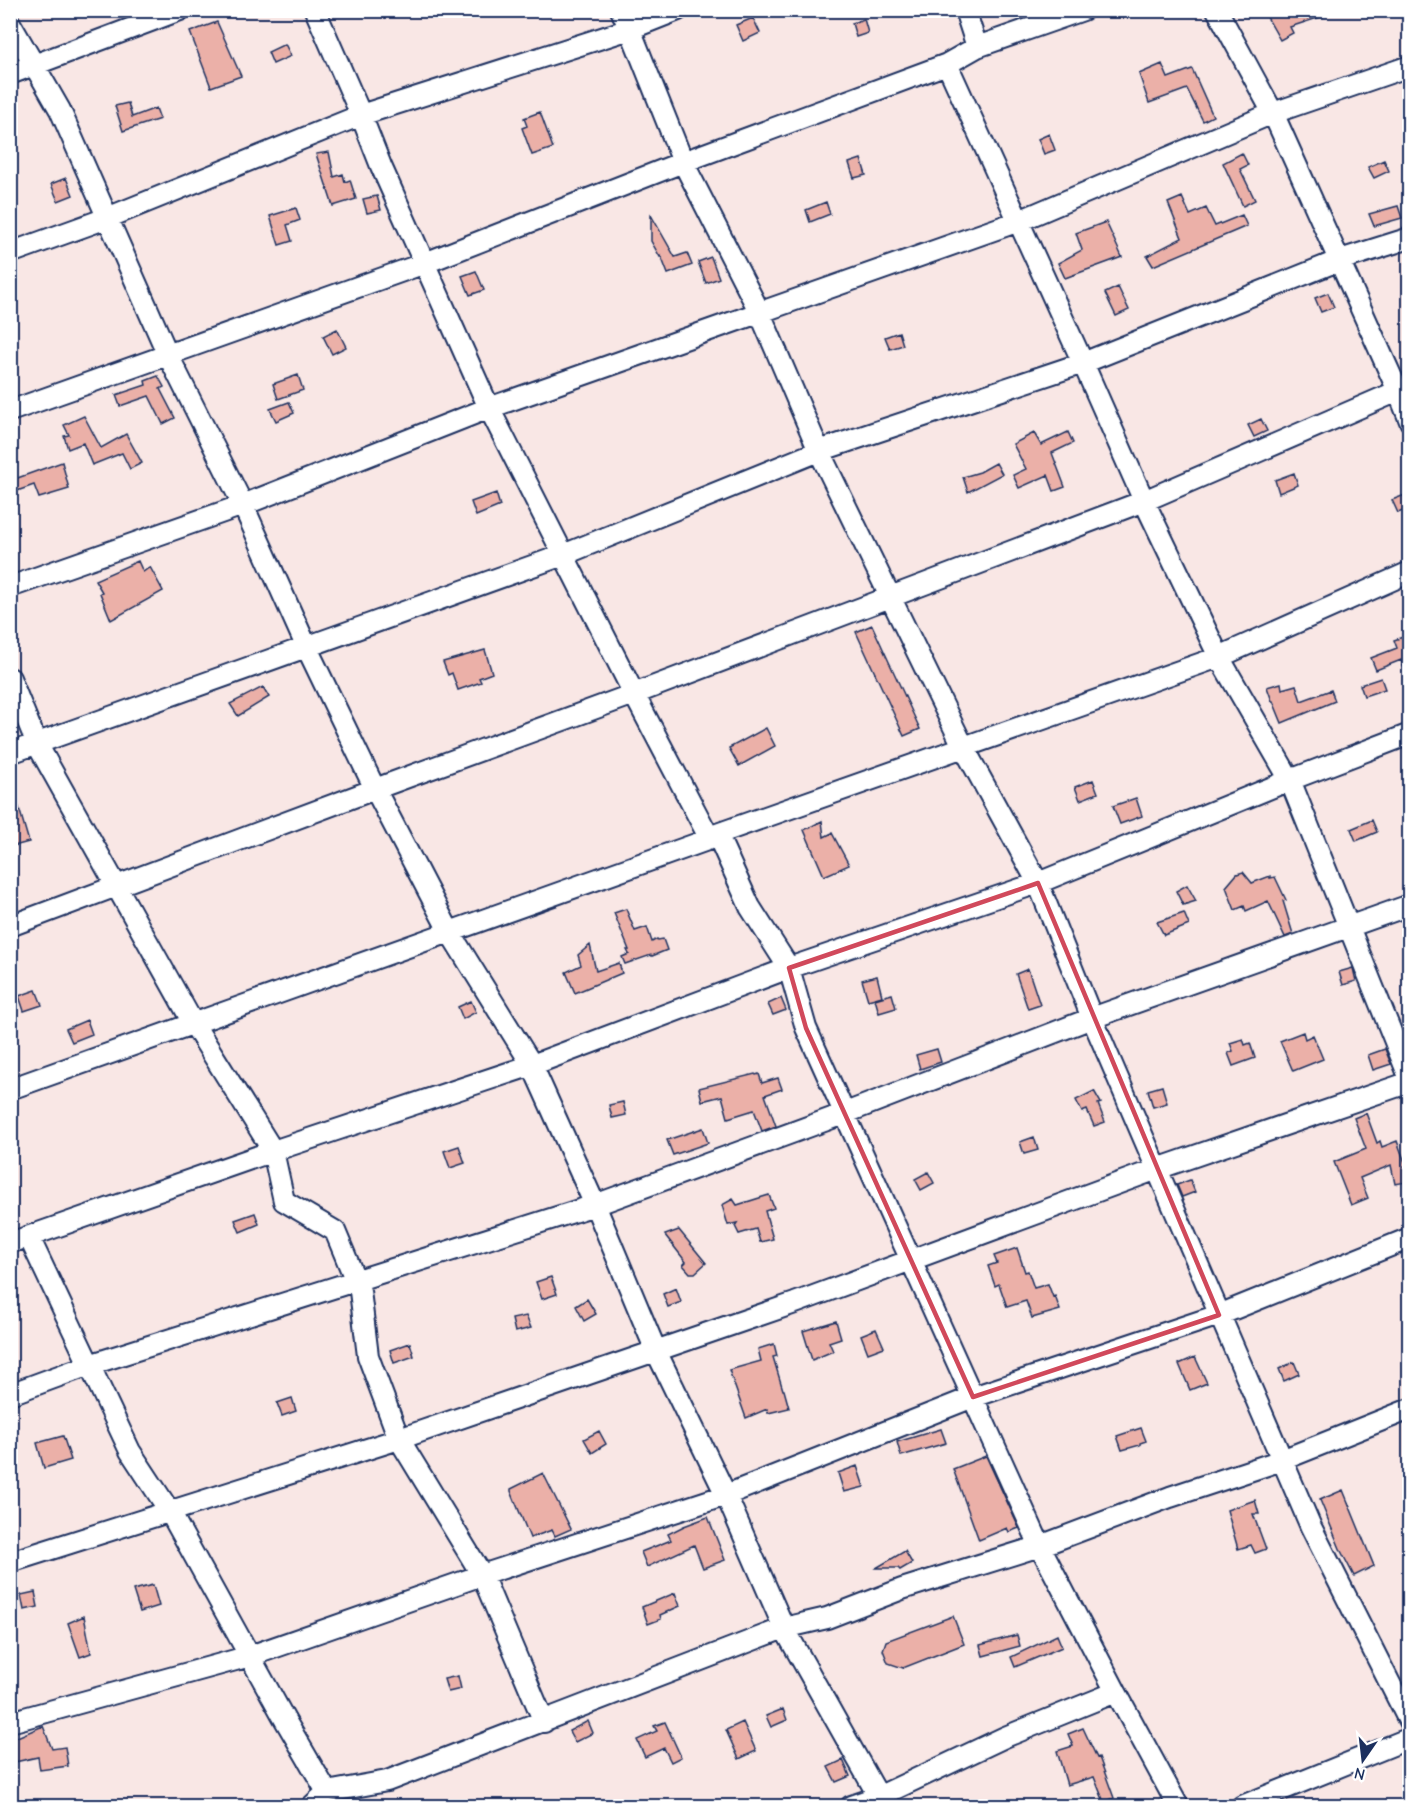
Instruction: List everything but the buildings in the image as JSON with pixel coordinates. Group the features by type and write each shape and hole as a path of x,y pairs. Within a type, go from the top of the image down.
{"street":[{"path":"10,74 180,10"},
{"path":"315,10 361,114 381,166 489,408 633,694 750,907 789,968 806,1028 843,1114 1040,1545 1178,1806"},
{"path":"621,10 683,162 760,314 819,451 963,746 1038,883 1092,1018 1311,1527 1410,1723"},
{"path":"10,253 107,218 361,114 630,29 678,10"},
{"path":"966,10 977,47"},
{"path":"10,411 425,263 683,162 947,64 977,47 1083,10"},
{"path":"1217,10 1273,112 1410,421"},
{"path":"10,23 60,110 168,355 243,505 307,648 375,789 449,931 532,1065 595,1205 656,1351 726,1495 784,1628 882,1801"},
{"path":"10,1562 399,1439 656,1351 795,1303 1157,1169 1410,1080 1290,780 1219,657 1144,501 947,64"},
{"path":"10,588 243,505 489,408 1019,221 1273,112 1410,66"},
{"path":"10,753 563,555 819,451 1083,363 1340,260 1410,238"},
{"path":"10,926 1144,501 1398,391"},
{"path":"10,1089 963,746 1219,657 1410,572"},
{"path":"10,678 37,744 118,885 193,1023 273,1151 284,1201 336,1231 357,1280 368,1356 399,1439 482,1575 544,1722"},
{"path":"327,1792 170,1512 130,1451 89,1365 20,1240 273,1151 532,1065 789,968 1038,883 1290,780 1410,734"},
{"path":"10,1394 89,1365 595,1205 843,1114 1092,1018 1410,905"},
{"path":"10,1722 250,1656 482,1575 726,1495 973,1397 1219,1315 1410,1238"},
{"path":"312,1806 327,1792 387,1781 784,1628 827,1618 902,1589 1040,1545 1170,1497 1282,1460 1410,1409"},
{"path":"851,1806 882,1801 1005,1737 1116,1692"},
{"path":"1242,1806 1410,1738"}],"highlighted area":[{"path":"1038,883 1219,1315 973,1397 806,1028 789,968"}]}
